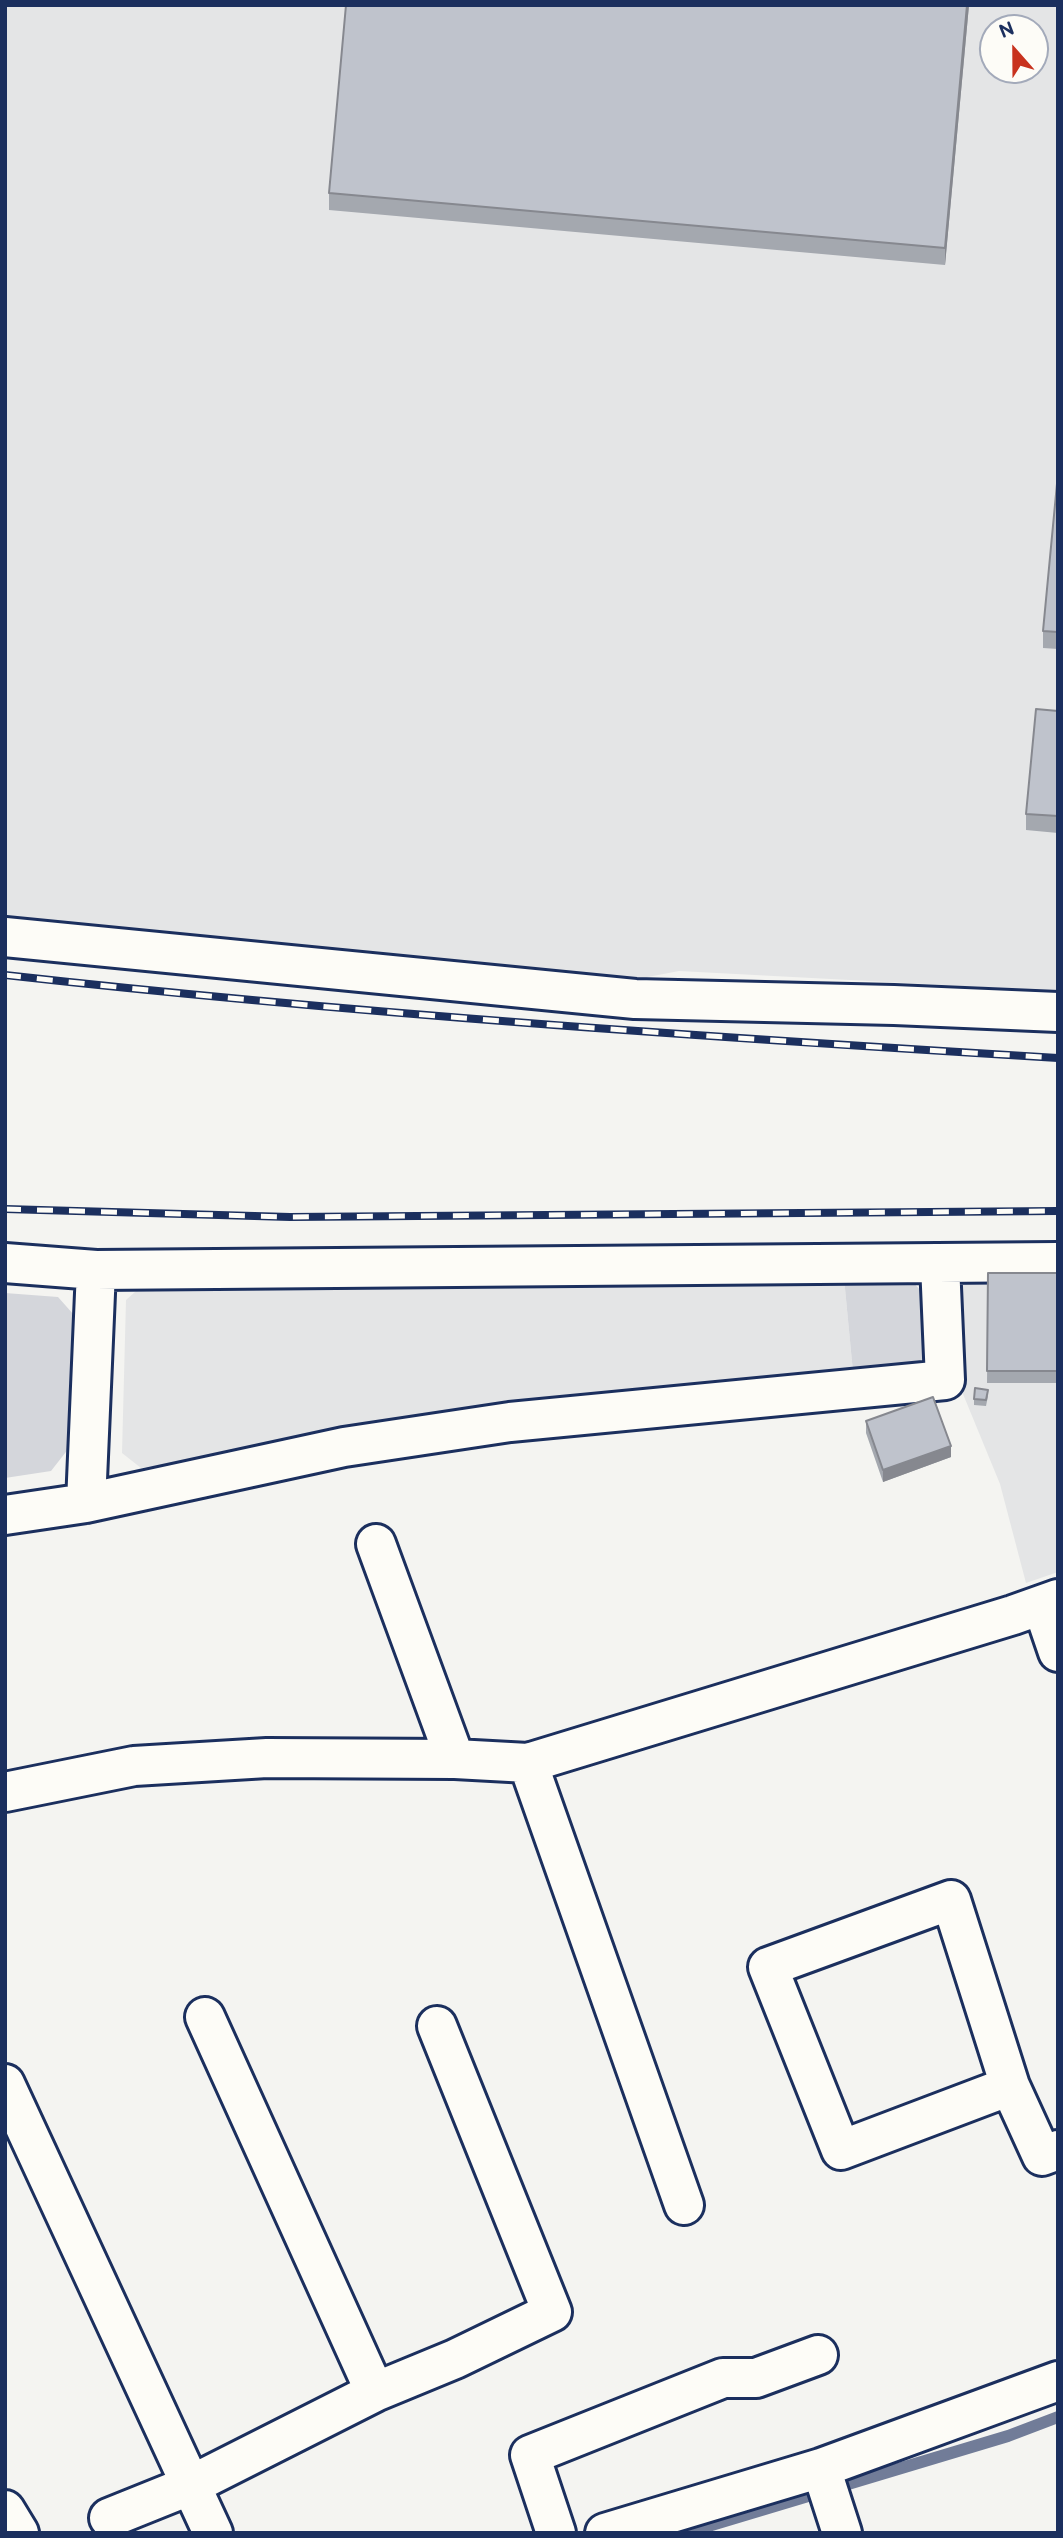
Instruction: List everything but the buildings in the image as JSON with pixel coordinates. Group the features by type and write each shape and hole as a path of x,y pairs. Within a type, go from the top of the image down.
{"street":[{"path":"5,937 635,999 1058,1012"},
{"path":"5,1263 96,1270 1058,1262"},
{"path":"5,1516 86,1503 344,1447 510,1422 945,1380 940,1264"},
{"path":"86,1503 96,1270"},
{"path":"376,1544 455,1759"},
{"path":"5,1792 134,1766 267,1758 455,1759 528,1763 1050,1602 1058,1652"},
{"path":"528,1763 684,2205"},
{"path":"1010,2086 841,2150 768,1967 951,1900 1010,2086 1042,2156 1058,2150"},
{"path":"205,2017 375,2392"},
{"path":"109,2518 191,2485 375,2392 454,2359 552,2312 437,2026"},
{"path":"5,2084 213,2533"},
{"path":"556,2533 530,2455 723,2378 756,2378 818,2355"},
{"path":"605,2533 821,2468 1058,2381"},
{"path":"821,2468 842,2533"},
{"path":"5,2510 19,2533"}],"shaded area":[{"path":"5,5 1058,5 1058,991 679,971 632,980 5,928"},
{"path":"908,1277 923,1293 926,1355 912,1371 853,1372 844,1278"},
{"path":"1058,1277 1058,1572 1026,1583 1000,1484 963,1394 963,1278"},
{"path":"844,1278 853,1372 468,1418 141,1468 122,1453 126,1300 144,1284 455,1287"},
{"path":"5,1293 58,1297 74,1315 69,1448 51,1471 5,1478"}],"waterway":[{"path":"685,2533 1008,2436 1058,2417"}],"railway":[{"path":"5,975 531,1023 1058,1058"},
{"path":"5,1209 290,1217 1058,1211"}]}
